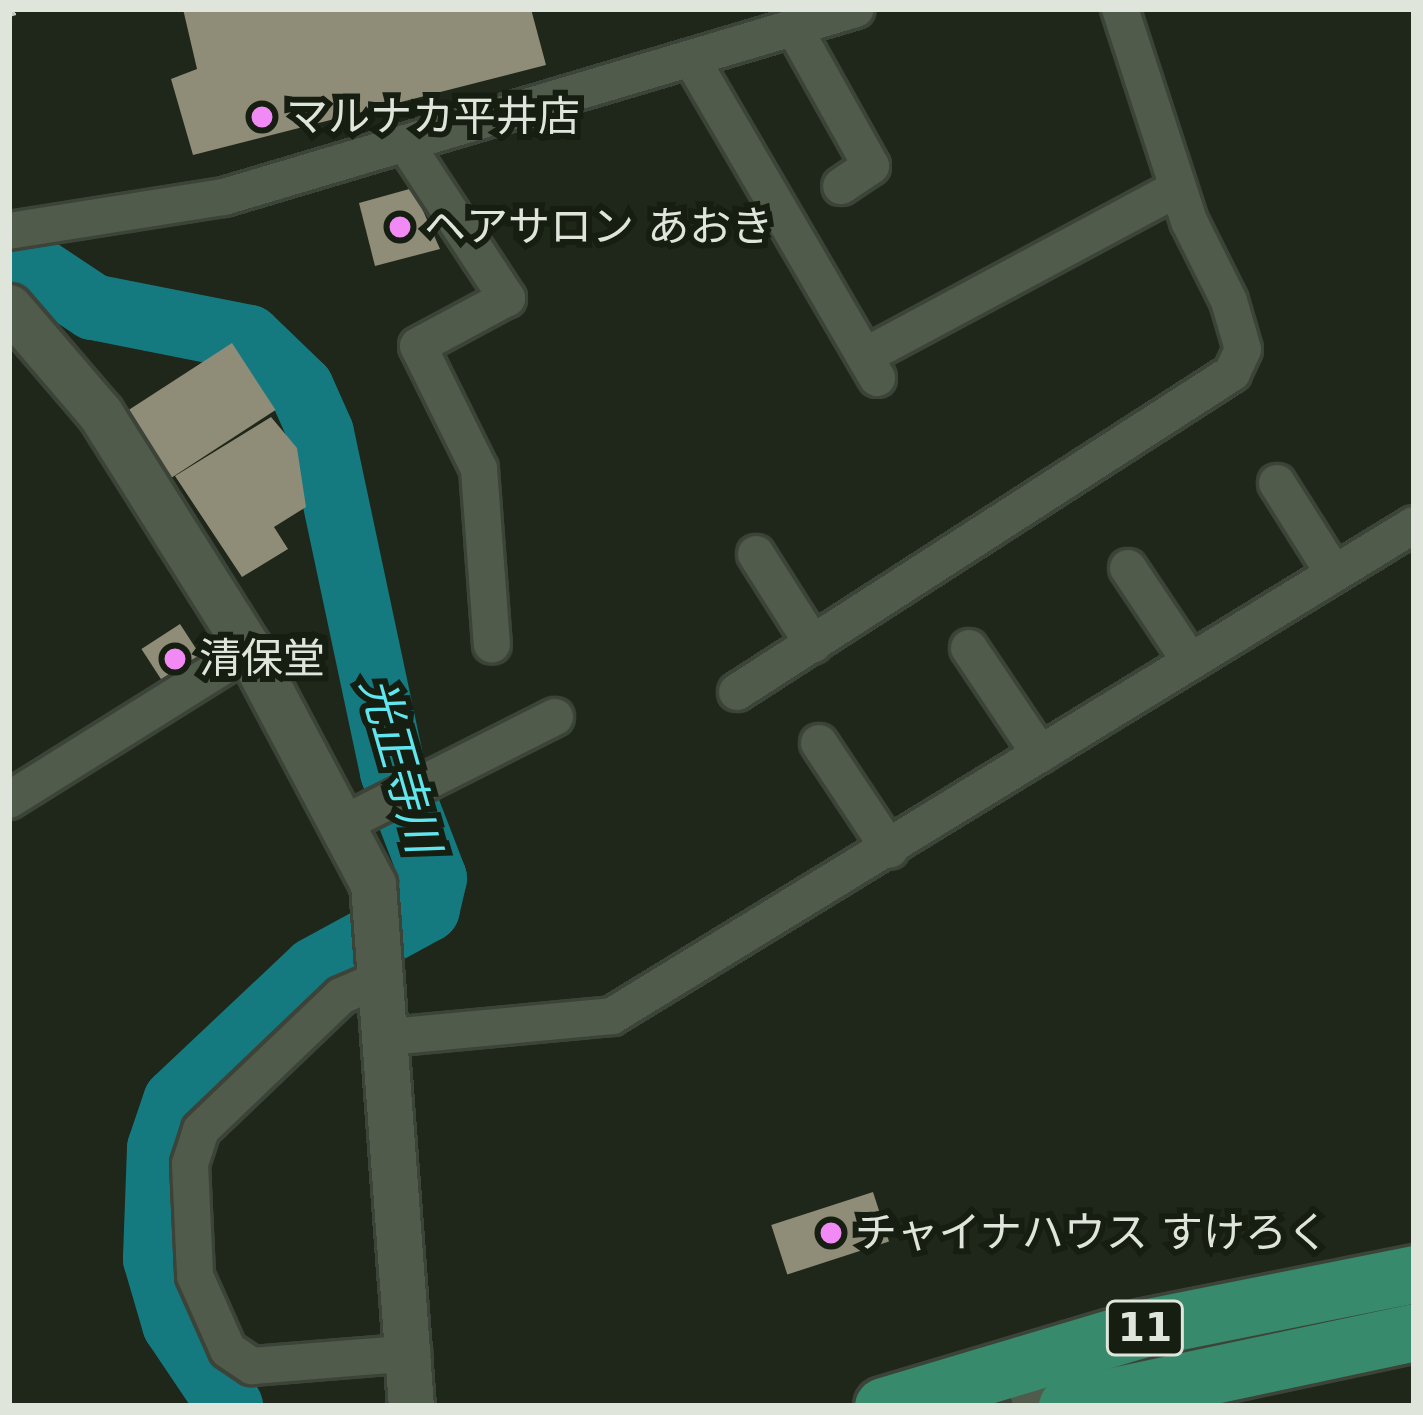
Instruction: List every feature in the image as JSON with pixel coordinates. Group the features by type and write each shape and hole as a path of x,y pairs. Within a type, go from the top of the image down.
{"highway":[{"name":"11","path":"883,1406 1026,1385 1414,1274"},
{"name":"11","path":"1067,1406 1414,1332"}],"street":[{"path":"9,231 224,197 856,9"},
{"path":"737,692 1232,373 1243,349 1229,301 1177,189 1120,9"},
{"path":"794,28 871,166 841,186"},
{"path":"692,60 871,367 1177,189"},
{"path":"404,143 507,298 418,346 479,469 492,645"},
{"path":"9,307 100,413 249,650 384,803 383,948 412,1353 410,1406"},
{"path":"1276,483 1333,572"},
{"path":"390,1037 612,1016 890,850 1188,658 1414,525"},
{"path":"756,554 813,644"},
{"path":"1128,568 1188,658"},
{"path":"969,648 1040,754"},
{"path":"9,800 249,650"},
{"path":"384,803 555,717"},
{"path":"819,743 890,850"},
{"path":"383,948 341,996 200,1130 190,1164 194,1276 228,1350 252,1366 412,1353"}],"building":[{"name":"マルナカ平井店","path":"183,9 531,9 546,65 193,155 171,79 197,69"},
{"name":"ヘアサロン あおき","path":"413,188 440,249 375,266 359,203"},
{"path":"232,343 276,410 170,479 126,412"},
{"path":"271,417 297,448 306,507 274,527 288,549 242,577 175,476"},
{"name":"清保堂","path":"180,624 209,669 171,694 141,649"},
{"name":"チャイナハウス すけろく","path":"873,1192 889,1241 787,1275 771,1225"}],"waterway":[{"name":"光正寺川","path":"9,251 93,307 249,338 301,388 321,433 393,772 434,878 427,909 315,970 176,1101 160,1148 156,1259 175,1324 230,1406"}],"railway":[{"path":"9,12 19,9"}],"place":[{"name":"マルナカ平井店","path":"262,117"},
{"name":"ヘアサロン あおき","path":"400,227"},
{"name":"清保堂","path":"175,659"},
{"name":"チャイナハウス すけろく","path":"831,1233"}]}
